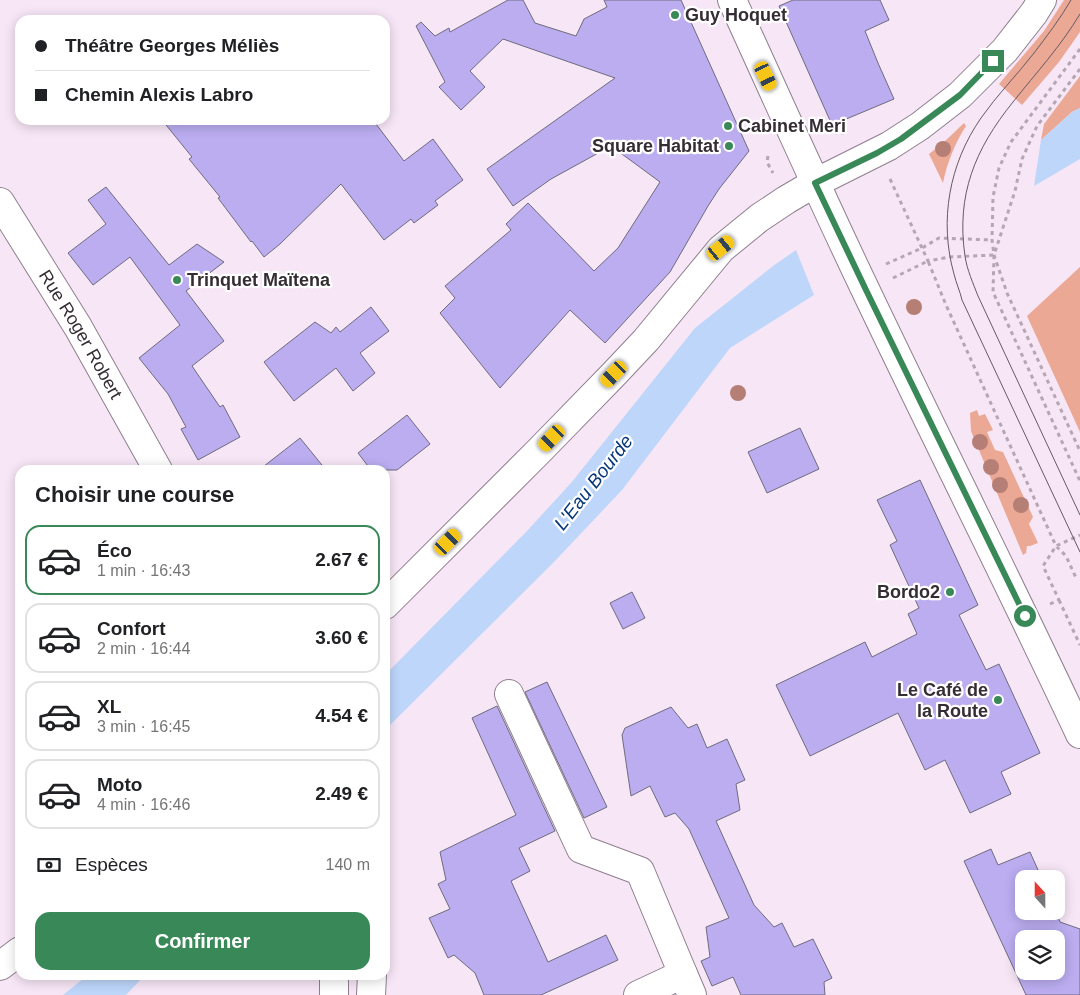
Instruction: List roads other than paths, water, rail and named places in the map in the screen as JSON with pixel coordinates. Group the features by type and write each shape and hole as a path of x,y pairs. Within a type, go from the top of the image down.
{"street":[{"path":"732,0 859,276 1025,616 1080,734"},
{"path":"390,599 621,367 646,340 721,248 759,218 786,200 815,183 889,146 920,126 960,95 1005,50 1042,0"},
{"name":"Rue Roger Robert","path":"0,202 78,327 155,465"},
{"path":"509,694 581,848 640,871 688,984 638,995"},
{"path":"0,966 15,955"},
{"path":"334,980 334,995"},
{"path":"371,995 372,980"}],"water":[{"path":"1080,108 1080,159 1034,186 1041,140 1072,112"},
{"name":"L'Eau Bourde","path":"796,250 814,295 730,348 622,490 553,563 390,725 390,670 527,531 571,483 695,328"},
{"path":"82,980 140,980 126,995 63,995"}],"tram line":[{"path":"1071,0 1049,34 1000,93 970,136 954,174 950,193 947,234 955,277 962,300 1080,552"},
{"path":"1080,14 1057,48 1013,102 988,137 971,174 963,213 963,234 970,276 1080,515"}],"place":[{"name":"Guy Hoquet","path":"675,15"},
{"name":"Cabinet Meri","path":"728,126"},
{"name":"Square Habitat","path":"729,146"},
{"name":"Trinquet Maïtena","path":"177,280"},
{"name":"Bordo2","path":"950,592"},
{"name":"Le Café de la Route","path":"998,700"}]}
